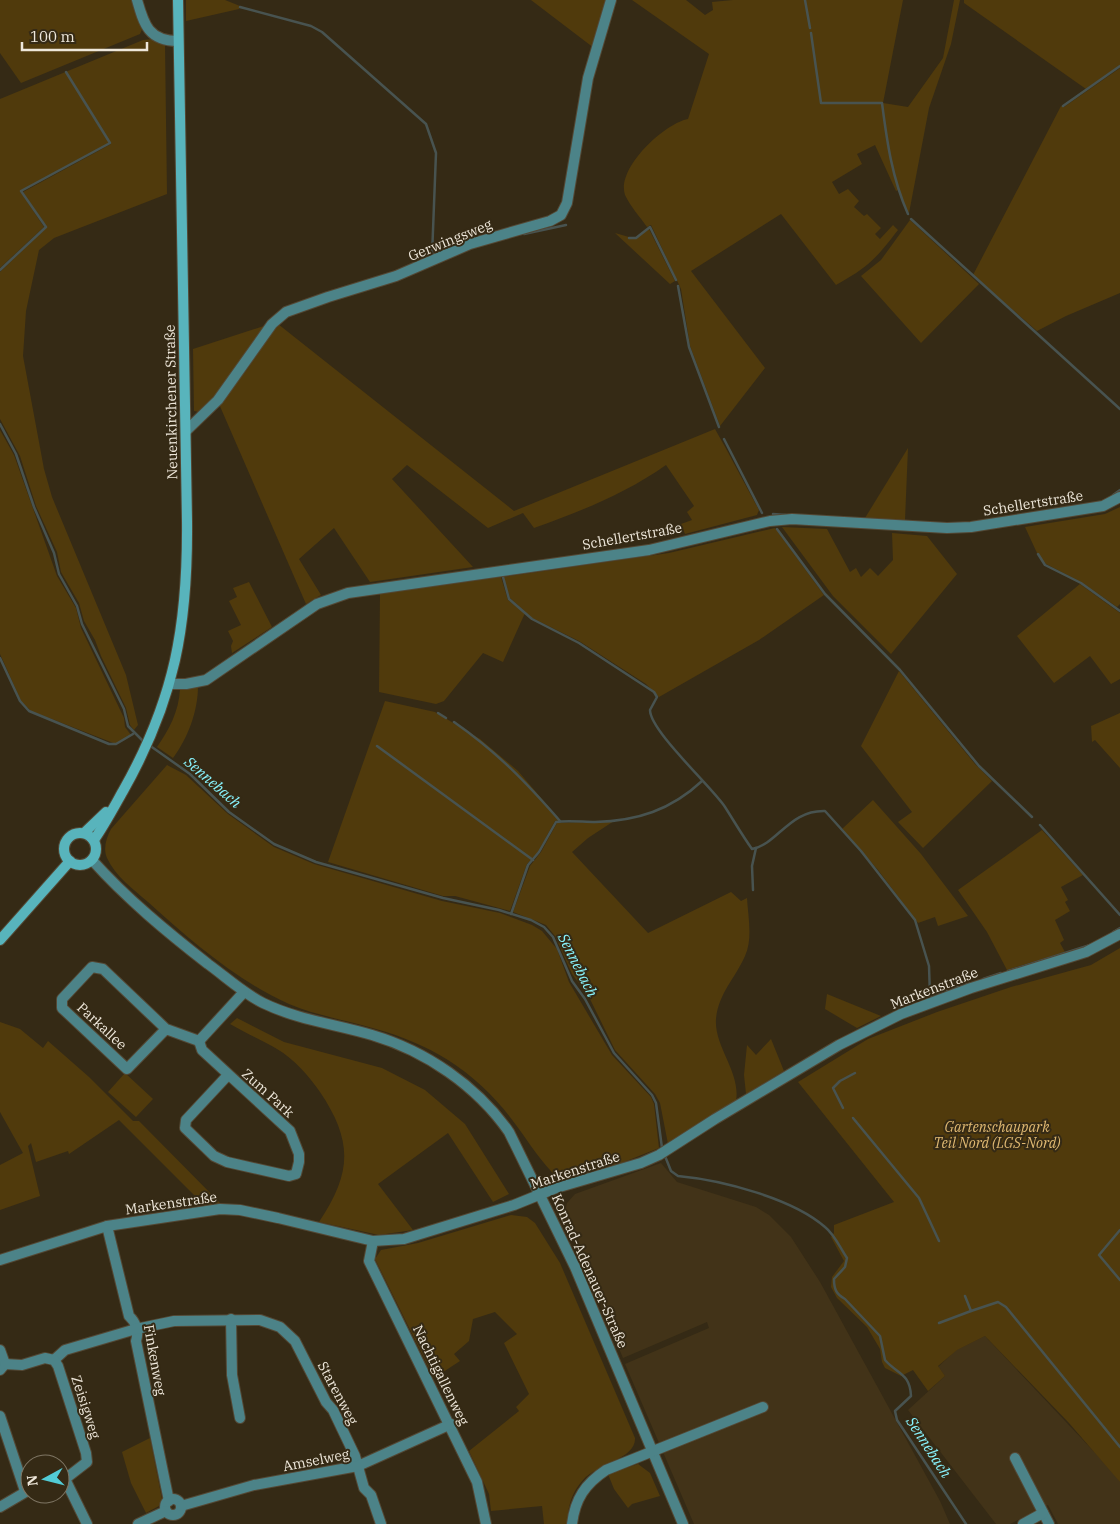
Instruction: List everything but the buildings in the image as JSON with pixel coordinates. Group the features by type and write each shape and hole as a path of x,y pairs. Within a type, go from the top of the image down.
{"street":[{"path":"137,0 146,25 152,33 166,41 178,40"},
{"name":"Neuenkirchener Straße","path":"94,840 145,750 170,684 183,624 187,578 186,431 178,0"},
{"name":"Gerwingsweg","path":"186,431 218,400 272,324 286,312 328,296 396,276 470,244 550,222 561,215 567,203 588,78 611,0"},
{"name":"Schellertstraße","path":"170,684 186,684 206,680 316,604 348,593 649,550 770,521 792,519 934,528 971,527 1103,506 1120,497"},
{"name":"Neuenkirchener Straße","path":"84,833 103,815 122,792"},
{"path":"76,833 84,833 94,840 96,850 92,860 85,864 77,865 65,856 65,841 76,833"},
{"name":"Konrad-Adenauer-Straße","path":"92,860 117,888 148,915 244,992 264,1003 304,1019 373,1035 423,1056 457,1077 499,1117 509,1132 541,1194 575,1267 683,1524"},
{"path":"0,940 70,861"},
{"name":"Markenstraße","path":"0,1260 107,1226 220,1209 240,1210 373,1241 404,1239 624,1169 659,1155 714,1119 839,1045 901,1014 971,988 1086,952 1120,934"},
{"name":"Parkallee","path":"166,1030 127,1069 62,1008 62,999 92,967 103,969 166,1030 200,1041"},
{"path":"200,1041 244,992"},
{"name":"Zum Park","path":"200,1041 202,1050 266,1108 294,1138 299,1162 296,1174 289,1176 227,1162 214,1156 185,1128 186,1120 228,1075"},
{"name":"Finkenweg","path":"107,1226 129,1316 134,1321 138,1335 136,1341 171,1513"},
{"name":"Nachtigallenweg","path":"373,1241 370,1261 451,1424 477,1482 486,1524"},
{"path":"231,1319 232,1375 240,1418"},
{"name":"Starenweg","path":"136,1329 174,1321 231,1319 260,1320 273,1324 288,1333 295,1341 326,1402 333,1410 355,1456 364,1488 371,1495 381,1524"},
{"path":"0,1350 2,1367 22,1365 45,1358 54,1360 65,1350 136,1329"},
{"name":"Zeisigweg","path":"54,1360 61,1375 87,1462 70,1474"},
{"path":"572,1524 576,1502 592,1479 606,1470 763,1407"},
{"path":"0,1416 20,1471"},
{"name":"Amselweg","path":"171,1513 174,1500 181,1506 254,1485 358,1466 451,1424"},
{"path":"1015,1458 1049,1524"},
{"path":"70,1493 87,1524"},
{"path":"0,1507 20,1496"},
{"path":"138,1524 171,1513"},
{"path":"1023,1524 1044,1514"}],"shaded area":[{"path":"661,1163 677,1182 756,1207 769,1215 791,1237 820,1282 940,1501 950,1524 694,1524 625,1364 709,1328 707,1322 623,1358 564,1217 567,1203 575,1194"},
{"path":"985,1336 1116,1475 1120,1482 1120,1524 1058,1524 1048,1505 1010,1524 996,1524 908,1410 945,1376 938,1367 956,1350"}],"green space":[{"path":"0,0 133,0 143,27 140,34 21,83 0,53"},
{"path":"186,0 225,0 240,6 239,9 186,21"},
{"path":"531,0 608,0 594,48"},
{"path":"632,0 686,0 705,15 713,10 712,2 733,0 903,0 883,103 908,107 943,58 954,0 960,0 951,44 929,108 909,213 898,190 896,191 875,145 857,154 862,164 832,182 839,194 848,189 859,201 854,207 864,216 867,214 881,228 875,234 880,239 893,225 898,230 877,256 864,268 836,285 781,214 691,271 765,368 720,426 690,346 681,289 651,225 647,227 627,199 624,184 628,172 644,148 667,129 678,122 688,119 709,54"},
{"path":"964,0 1120,0 1120,65 1086,89 964,3"},
{"path":"153,39 165,44 167,194 54,238 39,250 26,311 23,356 44,469 52,497 126,675 138,725 134,730 130,725 126,708 95,640 84,621 79,603 61,572 57,552 36,506 20,456 0,419 0,272 47,227 23,192 111,144 20,191 44,227 0,268 0,99 143,40"},
{"path":"1120,68 1120,293 1066,316 1037,331 973,275 1061,106 1064,107"},
{"path":"910,220 979,284 921,343 861,276 881,260"},
{"path":"649,229 675,281 670,284 615,233 629,237 629,239 636,239"},
{"path":"278,324 514,511 715,429 759,510 757,515 685,534 681,524 692,520 687,512 694,506 666,465 619,493 534,528 523,513 488,528 407,465 392,479 473,567 370,582 334,528 299,559 321,595 306,604 219,404 246,371"},
{"path":"267,325 214,399 199,412 194,411 193,349"},
{"path":"0,430 14,455 57,576 76,608 81,628 124,718 125,727 131,735 116,744 31,711 21,701 0,654"},
{"path":"908,448 905,520 865,518"},
{"path":"1120,507 1120,604 1117,607 1081,582 1046,564 1037,553 1025,527 1105,514"},
{"path":"782,527 827,529 850,572 856,568 861,577 870,568 878,576 893,560 892,533 927,536 957,574 891,654 833,596"},
{"path":"775,528 824,595 759,640 659,697 646,684 579,641 532,618 510,598 503,577 669,553"},
{"path":"501,577 508,600 525,613 503,662 483,653 444,701 436,704 379,692 380,594"},
{"path":"249,582 272,627 232,653 231,646 233,641 228,631 241,625 229,601 237,597 233,588"},
{"path":"1080,584 1120,613 1120,679 1111,684 1090,656 1054,683 1017,636"},
{"path":"899,671 975,764 992,781 923,848 898,822 912,812 861,746"},
{"path":"198,686 198,695 191,724 173,758 157,747 173,720 178,705 180,689"},
{"path":"385,701 435,712 480,739 518,771 560,820 555,821 538,852 527,864 510,911 455,896 443,896 328,862"},
{"path":"1120,713 1120,768 1095,740 1092,742 1091,726"},
{"path":"167,765 186,775 228,814 274,847 314,864 442,901 500,913 532,925 542,931 557,949 569,982 612,1055 651,1097 654,1104 659,1148 614,1166 558,1178 494,1098 477,1081 448,1060 422,1046 395,1035 310,1012 289,1004 251,983 214,958 180,931 125,882 110,865 105,851 111,829"},
{"path":"873,800 921,854 968,916 938,926 935,917 918,923 878,870 842,829"},
{"path":"614,821 588,838 572,852 648,933 731,892 741,901 747,898 749,942 745,956 720,1002 716,1019 719,1040 735,1080 736,1101 668,1144 660,1103 655,1094 615,1050 589,997 572,974 555,936 546,925 513,912 530,866 541,852 557,823"},
{"path":"1042,830 1083,875 1061,887 1068,900 1065,902 1070,911 1055,920 1064,940 1060,943 1065,952 1007,970 987,932 958,890"},
{"name":"Gartenschaupark Teil Nord (LGS-Nord)","path":"1120,948 1120,1482 1069,1423 985,1336 957,1350 938,1366 945,1376 928,1391 913,1370 901,1376 885,1368 880,1349 867,1327 837,1298 831,1287 832,1277 844,1261 831,1237 834,1233 834,1225 894,1202 798,1082 868,1039 937,1012 1011,987 1091,965"},
{"path":"827,994 881,1016 857,1028 825,1009"},
{"path":"237,1018 284,1042 382,1068 425,1090 465,1124 509,1194 493,1202 448,1133 378,1184 413,1230 379,1235 319,1222 338,1188 343,1172 343,1142 338,1126 320,1092 301,1068 277,1049 230,1024"},
{"path":"0,1022 20,1029 43,1048 48,1041 89,1077 133,1121 139,1121 220,1203 206,1207 119,1120 69,1154 68,1151 36,1162 31,1143 28,1146 40,1196 0,1210 0,1165 23,1153 0,1112"},
{"path":"771,1039 784,1071 746,1094 744,1075 747,1045 756,1055"},
{"path":"125,1073 153,1099 136,1117 108,1092"},
{"path":"511,1215 527,1217 535,1223 560,1263 635,1438 634,1445 629,1451 589,1474 579,1485 571,1500 567,1524 544,1524 542,1506 491,1511 489,1494 469,1451 519,1411 516,1407 529,1394 504,1343 517,1334 495,1312 473,1319 469,1341 454,1354 460,1361 434,1378 375,1259 381,1250 418,1243"},
{"path":"150,1438 162,1499 159,1506 146,1513 131,1483 122,1452"},
{"path":"638,1464 650,1473 660,1496 632,1504 628,1508 614,1489 608,1474"}],"waterway":[{"path":"805,0 810,28"},
{"path":"240,7 311,26 322,32 426,124 436,153 432,256"},
{"path":"811,33 821,103 882,103 894,173 908,214"},
{"path":"1063,106 1120,66"},
{"path":"0,270 46,227 21,191 110,143 66,72"},
{"path":"911,219 1120,409"},
{"path":"524,234 566,225"},
{"path":"629,238 636,238 650,227 676,280"},
{"path":"678,286 689,347 719,427"},
{"name":"Sennebach","path":"0,424 16,454 34,507 54,553 59,574 77,606 82,624 124,709 128,726 144,742"},
{"path":"724,439 762,513"},
{"path":"1113,495 1120,490"},
{"path":"773,514 786,515"},
{"path":"777,529 825,594 900,670 979,766 1032,817"},
{"path":"1038,554 1045,565 1081,583 1120,611"},
{"path":"503,577 509,599 532,619 579,643 654,692 657,697 650,710 660,731 670,745 718,798 752,849 769,841 802,816 813,812 825,811 861,851 915,920 929,966 930,996 968,984"},
{"path":"0,658 20,701 29,711 109,744 116,744 133,734"},
{"path":"438,713 446,718"},
{"path":"454,722 510,768 560,821"},
{"name":"Sennebach","path":"149,745 190,774 229,812 274,844 316,862 443,898 499,910 531,920 544,927 553,937 572,981 585,999 614,1053 652,1095 656,1103 662,1148"},
{"path":"377,746 533,860"},
{"path":"511,914 528,865 539,852 556,822 610,821 639,816 666,806 702,781"},
{"path":"1040,825 1120,915"},
{"path":"753,890 752,866 756,848"},
{"path":"1113,932 1120,928"},
{"path":"1008,971 1090,945"},
{"path":"983,979 1001,973"},
{"path":"843,1108 833,1088 840,1081 855,1073"},
{"path":"853,1118 919,1198 939,1241"},
{"name":"Sennebach","path":"665,1156 671,1171 678,1176 735,1186 775,1199 811,1217 832,1234 847,1258 845,1267 834,1279 836,1291 880,1336 885,1360 908,1383 911,1396 895,1411 897,1420 966,1524"},
{"path":"1120,1230 1099,1255 1120,1280"},
{"path":"965,1296 971,1311 998,1302 1006,1307 1120,1447"},
{"path":"939,1323 971,1311"}]}
